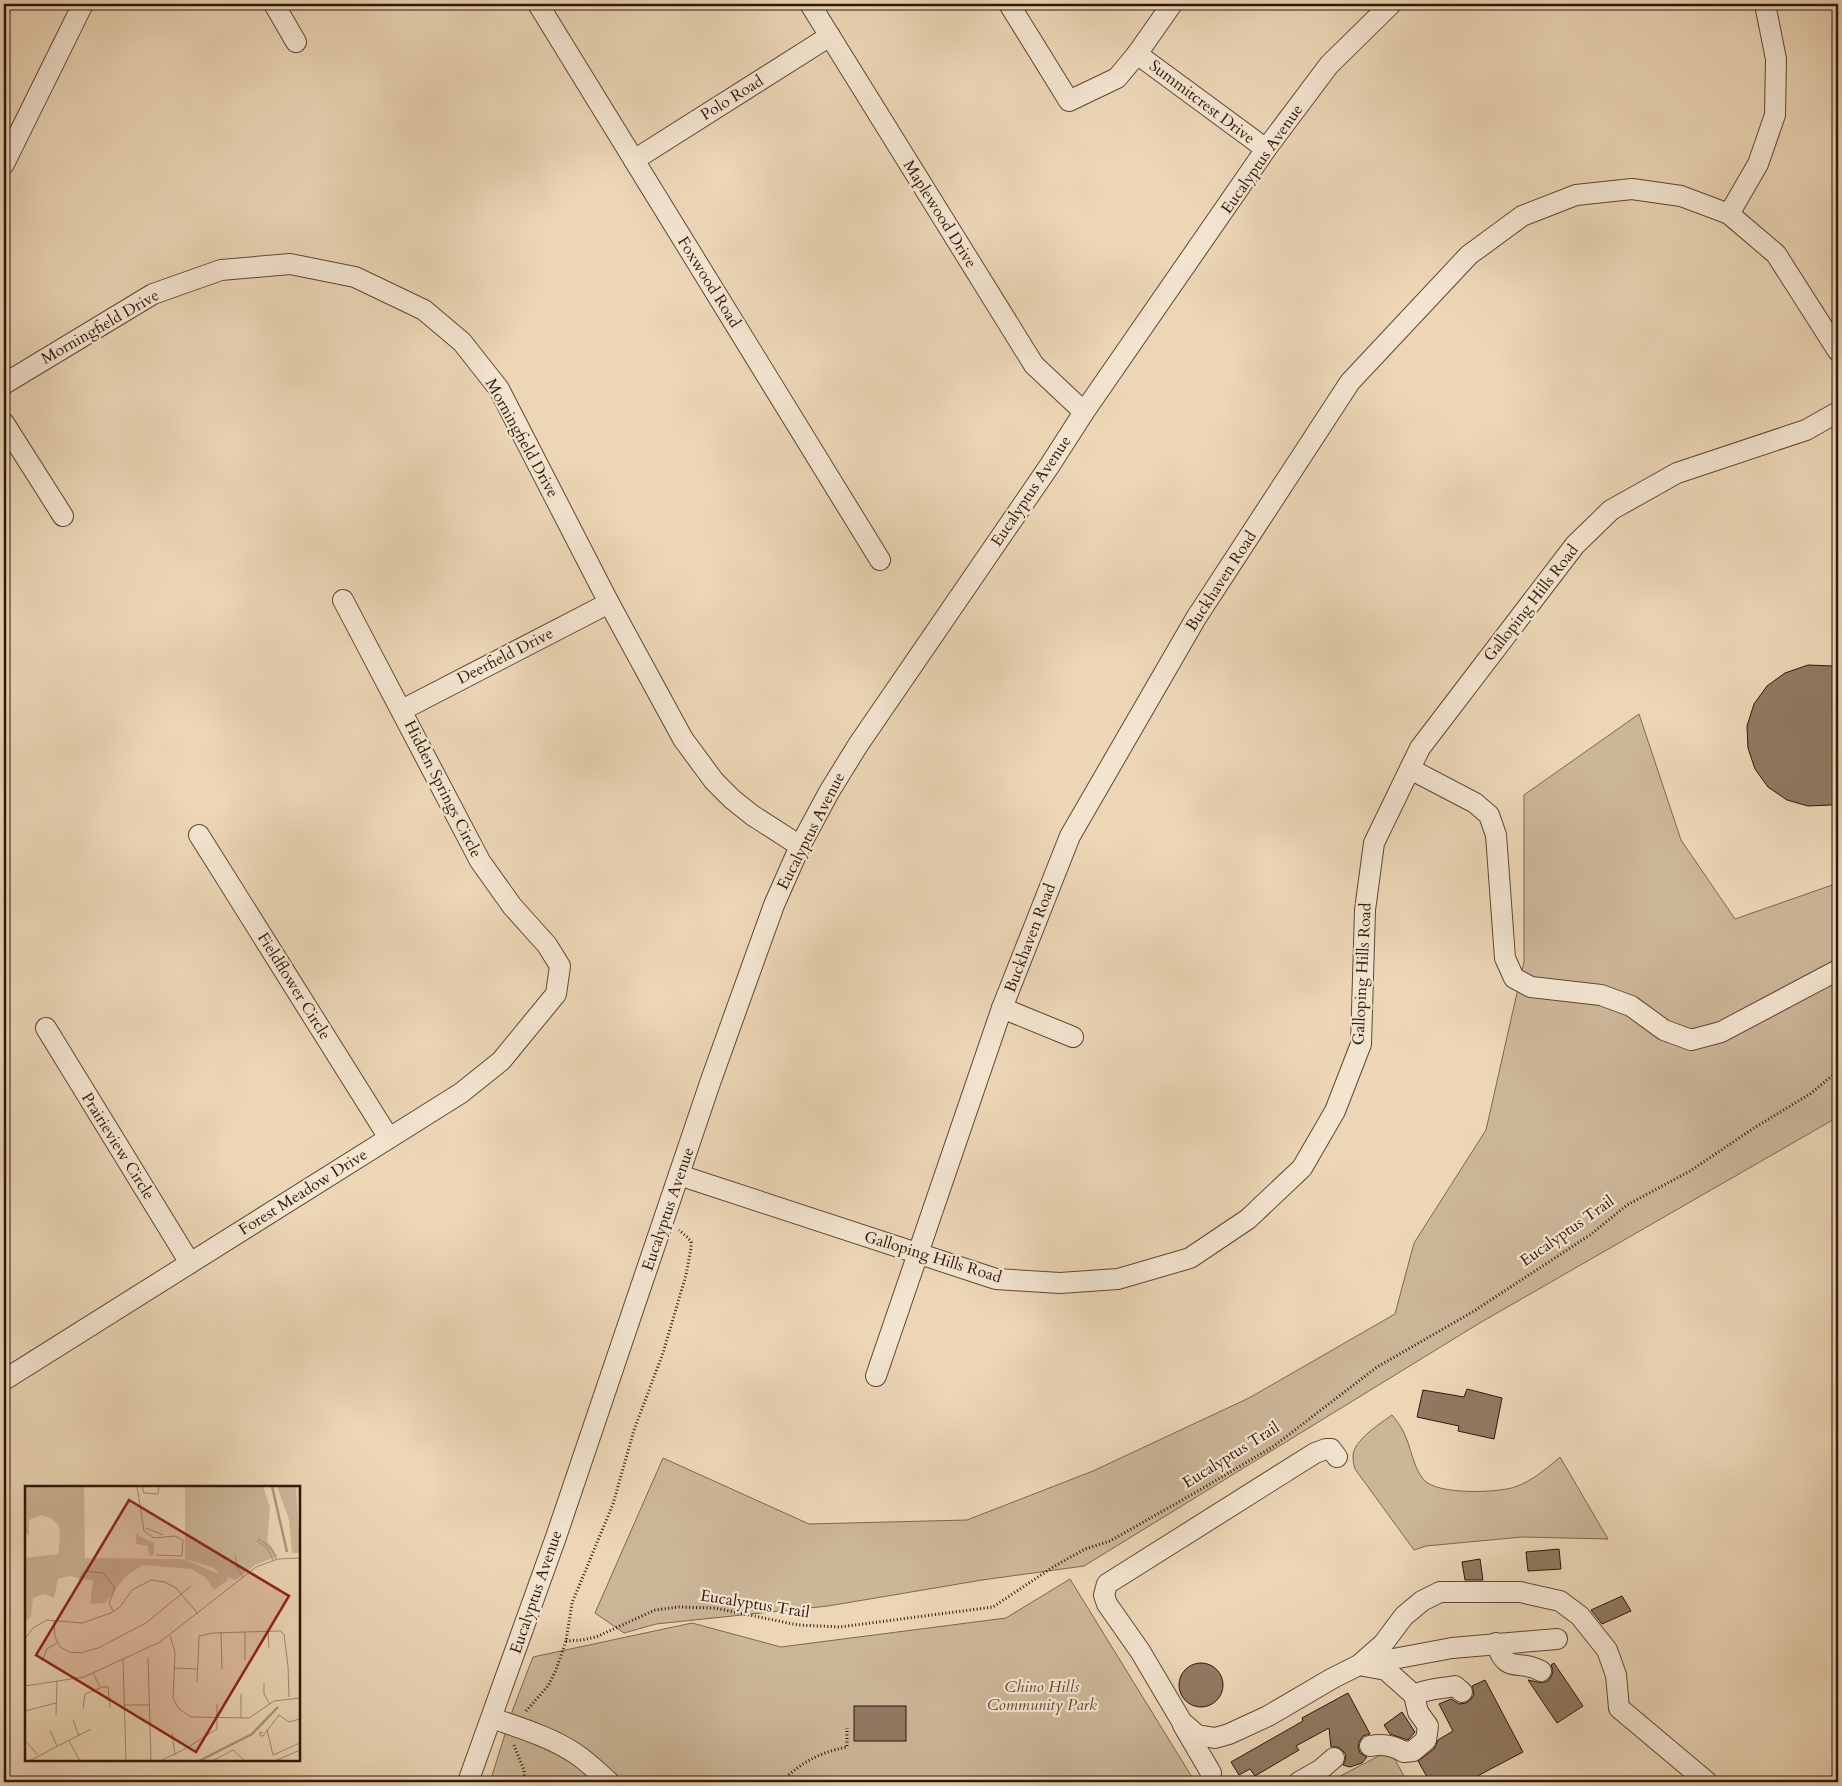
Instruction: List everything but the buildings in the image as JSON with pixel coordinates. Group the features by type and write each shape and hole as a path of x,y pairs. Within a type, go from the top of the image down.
{"street":[{"path":"4,164 83,4"},
{"path":"274,4 296,42"},
{"name":"Foxwood Road","path":"538,4 880,560"},
{"name":"Maplewood Drive","path":"810,4 1034,365 1084,412"},
{"path":"1009,4 1069,101 1118,78 1172,4"},
{"name":"Eucalyptus Avenue","path":"468,1782 492,1718 774,905 800,846 829,792 858,745 1050,465 1084,412 1266,149 1330,65 1391,4"},
{"path":"1729,214 1758,164 1775,115 1776,59 1765,4"},
{"name":"Polo Road","path":"634,160 830,36"},
{"name":"Summitcrest Drive","path":"1137,54 1266,149"},
{"name":"Buckhaven Road","path":"876,1376 1002,1008 1070,836 1196,618 1350,382 1469,255 1522,216 1576,195 1632,189 1681,196 1729,214 1776,254 1838,352"},
{"name":"Morningfield Drive","path":"4,384 153,294 221,270 290,264 355,277 424,310 462,342 499,389 609,603 683,739 709,774 732,799 752,815 800,846"},
{"name":"Galloping Hills Road","path":"679,1175 996,1279 1060,1283 1118,1279 1190,1258 1248,1219 1302,1168 1335,1111 1361,1044 1365,910 1374,843 1420,748 1575,545 1611,510 1677,473 1806,430 1838,412"},
{"path":"4,423 63,516"},
{"name":"Hidden Springs Circle","path":"344,600 480,861 512,906 547,945 560,966"},
{"name":"Deerfield Drive","path":"402,710 609,603"},
{"path":"1410,770 1475,803 1489,815 1496,835 1505,958 1514,978 1531,987 1601,995 1631,1006 1664,1030 1692,1040 1720,1032 1838,970"},
{"name":"Fieldflower Circle","path":"199,835 389,1138"},
{"name":"Forest Meadow Drive","path":"4,1380 461,1093 502,1061 556,994 560,966"},
{"path":"1002,1008 1073,1037"},
{"name":"Prairieview Circle","path":"46,1028 190,1263"},
{"path":"1214,1778 1140,1651 1107,1604 1104,1595 1106,1584 1315,1453 1331,1449 1337,1457"},
{"path":"1182,1722 1196,1735 1215,1738 1229,1734 1268,1716 1359,1665 1383,1644 1404,1616 1422,1601 1440,1592 1520,1592 1560,1601 1580,1616 1607,1650 1616,1675 1619,1708 1707,1782"},
{"path":"1359,1665 1452,1648 1557,1639"},
{"path":"1496,1643 1501,1658 1507,1662 1517,1666 1534,1667 1541,1671"},
{"path":"1359,1665 1386,1670 1414,1695 1418,1712 1428,1726 1426,1740 1413,1751 1404,1752 1395,1747 1382,1744 1370,1746"},
{"path":"1414,1695 1428,1688 1436,1689 1455,1686 1462,1692"},
{"path":"492,1718 555,1742 575,1753 609,1782"},
{"path":"1214,1778 1212,1755 1216,1747 1229,1734"},
{"path":"1299,1782 1320,1770 1334,1758"}],"path":[{"name":"Eucalyptus Trail","path":"566,1641 582,1640 596,1636 656,1610 679,1606 715,1608 798,1625 840,1627 993,1606 1053,1567 1085,1549 1110,1541 1274,1446 1377,1367 1474,1311 1590,1235 1627,1205 1690,1171 1754,1128 1810,1094 1838,1071"},
{"path":"525,1782 524,1770 514,1745 519,1728 528,1708 554,1677 566,1641 572,1603 612,1504 634,1430 663,1353 686,1275 692,1248 691,1242 684,1233 663,1224"},
{"path":"781,1782 811,1758 828,1751 847,1747 847,1728"}],"green space":[{"path":"1639,714 1681,840 1735,919 1838,883 1838,1117 1478,1324 1084,1566 982,1580 828,1606 656,1624 624,1633 595,1613 663,1458 809,1524 967,1520 1093,1471 1249,1398 1395,1314 1414,1243 1486,1130 1524,962 1524,795"},
{"path":"1392,1415 1403,1431 1420,1475 1431,1485 1441,1488 1495,1491 1515,1487 1533,1478 1560,1457 1608,1539 1522,1537 1426,1546 1414,1550 1355,1469 1353,1462 1354,1451 1357,1445"},
{"name":"Chino Hills Community Park","path":"1070,1579 1195,1782 490,1782 513,1709 533,1657 692,1623 781,1647 1006,1618"},
{"path":"1390,1750 1407,1782 1329,1782"}]}
